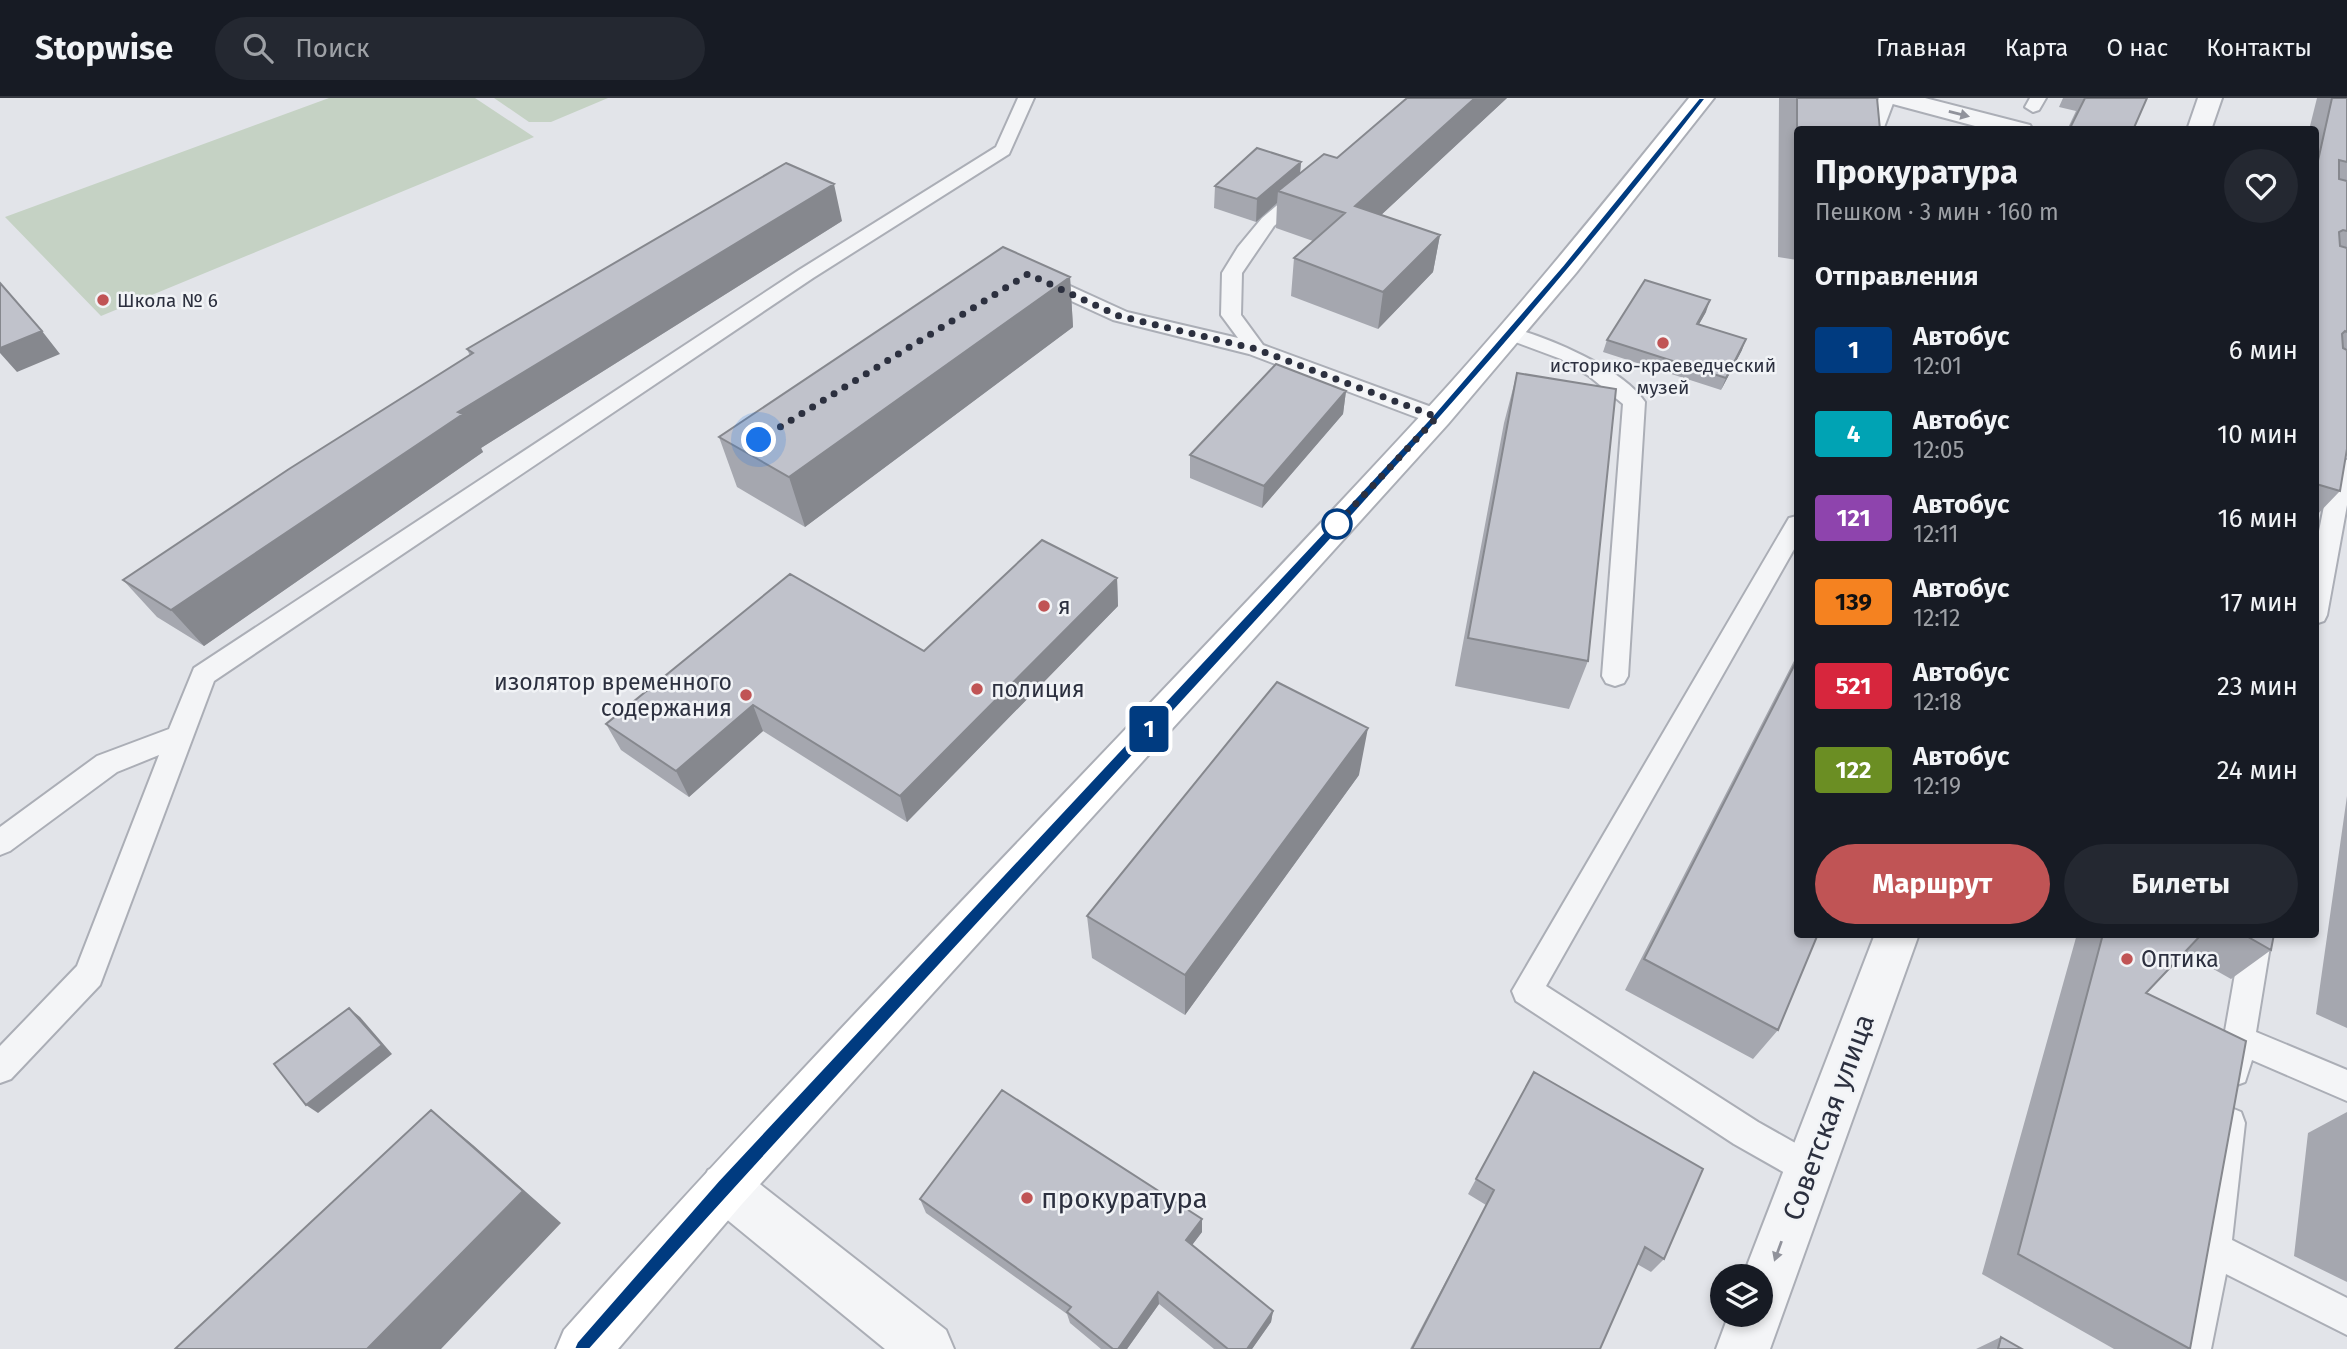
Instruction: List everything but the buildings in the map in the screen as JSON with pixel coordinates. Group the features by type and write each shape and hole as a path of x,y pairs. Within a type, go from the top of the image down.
{"main road":[{"path":"583,1349 725,1187 1437,417 1702,98"}],"street":[{"path":"1897,98 2007,126"},
{"path":"2200,126 2210,98"},
{"name":"Советская улица","path":"1773,1265 1895,938"},
{"path":"725,1187 927,1349"},
{"path":"1743,1349 1751,1327"}],"lane":[{"path":"0,1068 89,975 203,675 794,282 1003,150 1026,98"},
{"path":"1876,126 1887,98"},
{"path":"1256,349 1231,314 1232,273 1268,222 1319,178"},
{"path":"1016,281 1028,274 1119,316 1256,349 1437,417"},
{"path":"1509,333 1568,355 1596,372 1634,402 1615,676"},
{"path":"2319,593 2346,462"},
{"path":"1794,529 1527,991 1746,1133 1808,1169"},
{"path":"2325,559 2347,571"},
{"path":"0,844 107,764 180,736"},
{"path":"2193,1349 2214,1249 2238,1039 2256,938"},
{"path":"2238,1039 2347,1086"},
{"path":"2214,1249 2347,1317"}],"green space":[{"name":"Школа № 6","path":"329,98 475,98 534,137 101,316 5,217"},
{"path":"494,98 608,98 551,122 529,122"}],"bus line":[{"name":"1","path":"583,1349 725,1187 1437,417 1566,267 1702,98"}],"place":[{"name":"Школа № 6","path":"103,300"},
{"name":"историко-краеведческий музей","path":"1663,343"},
{"name":"я","path":"1044,606"},
{"name":"полиция","path":"977,689"},
{"name":"изолятор временного содержания","path":"746,695"},
{"name":"Оптика","path":"2127,959"},
{"name":"прокуратура","path":"1027,1198"}],"route":[{"path":"759,440 1028,274 1119,316 1256,349 1437,417 1337,524"}]}
